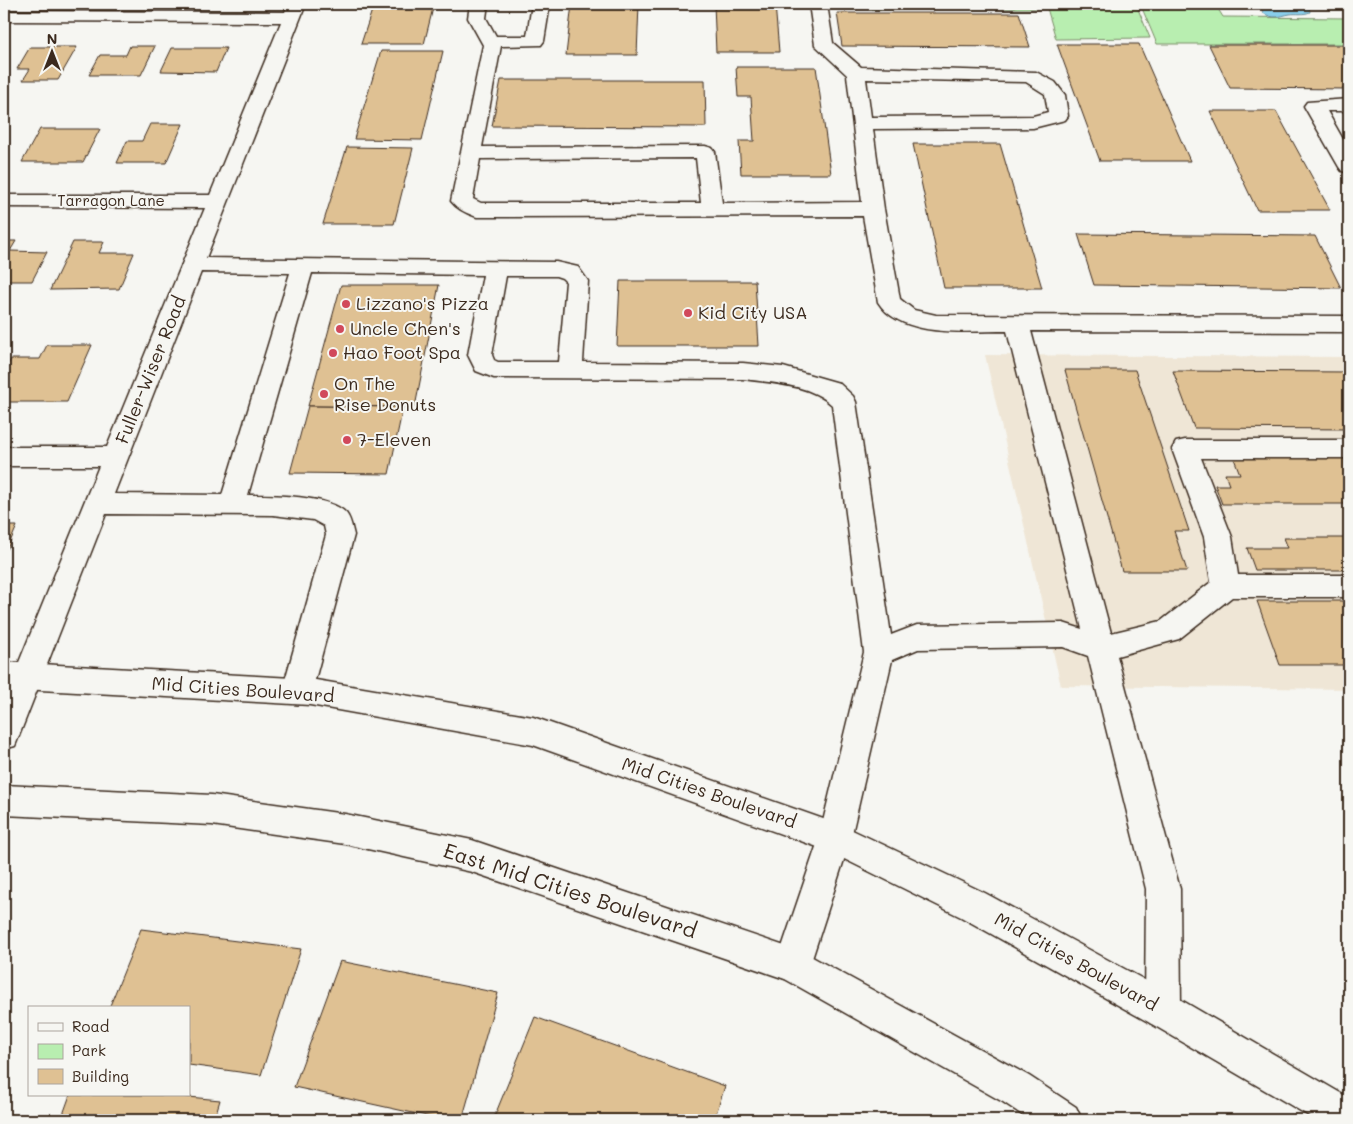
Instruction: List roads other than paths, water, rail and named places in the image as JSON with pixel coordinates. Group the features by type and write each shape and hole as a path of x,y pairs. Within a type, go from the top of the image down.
{"street":[{"path":"479,4 477,18 492,44 462,200 478,210 873,209"},
{"path":"489,41 535,41 541,4"},
{"path":"818,4 824,45 856,73 1029,76 1050,85 1058,101 1058,116 1033,122 862,123"},
{"path":"4,16 294,11"},
{"name":"Fuller-Wiser Road","path":"4,736 16,676 97,504 117,457 294,11"},
{"path":"856,73 873,209 889,302 906,316 936,323 1349,324"},
{"path":"1349,105 1314,106 1349,167"},
{"path":"471,153 705,152 712,209"},
{"name":"Tarragon Lane","path":"4,201 218,202"},
{"path":"193,265 556,269 570,272 577,281 570,371"},
{"path":"232,505 303,266"},
{"path":"496,268 480,355 484,365 494,370 743,371 783,376 830,390 844,402 879,652 834,838 793,965"},
{"path":"1017,323 1163,888 1162,1010"},
{"path":"1226,586 1218,537 1185,449 1349,449"},
{"path":"4,456 117,457"},
{"path":"97,504 273,505 318,510 336,520 340,535 297,692"},
{"path":"879,652 918,637 1063,635 1100,648 1169,630 1226,586 1349,586"},
{"name":"Mid Cities Boulevard","path":"16,676 310,692 533,731 834,838 973,906 1162,1010 1349,1119"},
{"name":"East Mid Cities Boulevard","path":"4,800 212,810 345,829 472,856 793,965 1016,1089 1063,1120"}],"water":[{"path":"1265,4 1303,4 1309,7 1310,12 1277,17 1271,16 1263,13 1262,7"}],"place":[{"name":"Lizzano's Pizza","path":"346,304"},
{"name":"Kid City USA","path":"688,313"},
{"name":"Uncle Chen's","path":"340,329"},
{"name":"Hao Foot Spa","path":"333,353"},
{"name":"On The Rise Donuts","path":"324,394"},
{"name":"7-Eleven","path":"347,440"}]}
